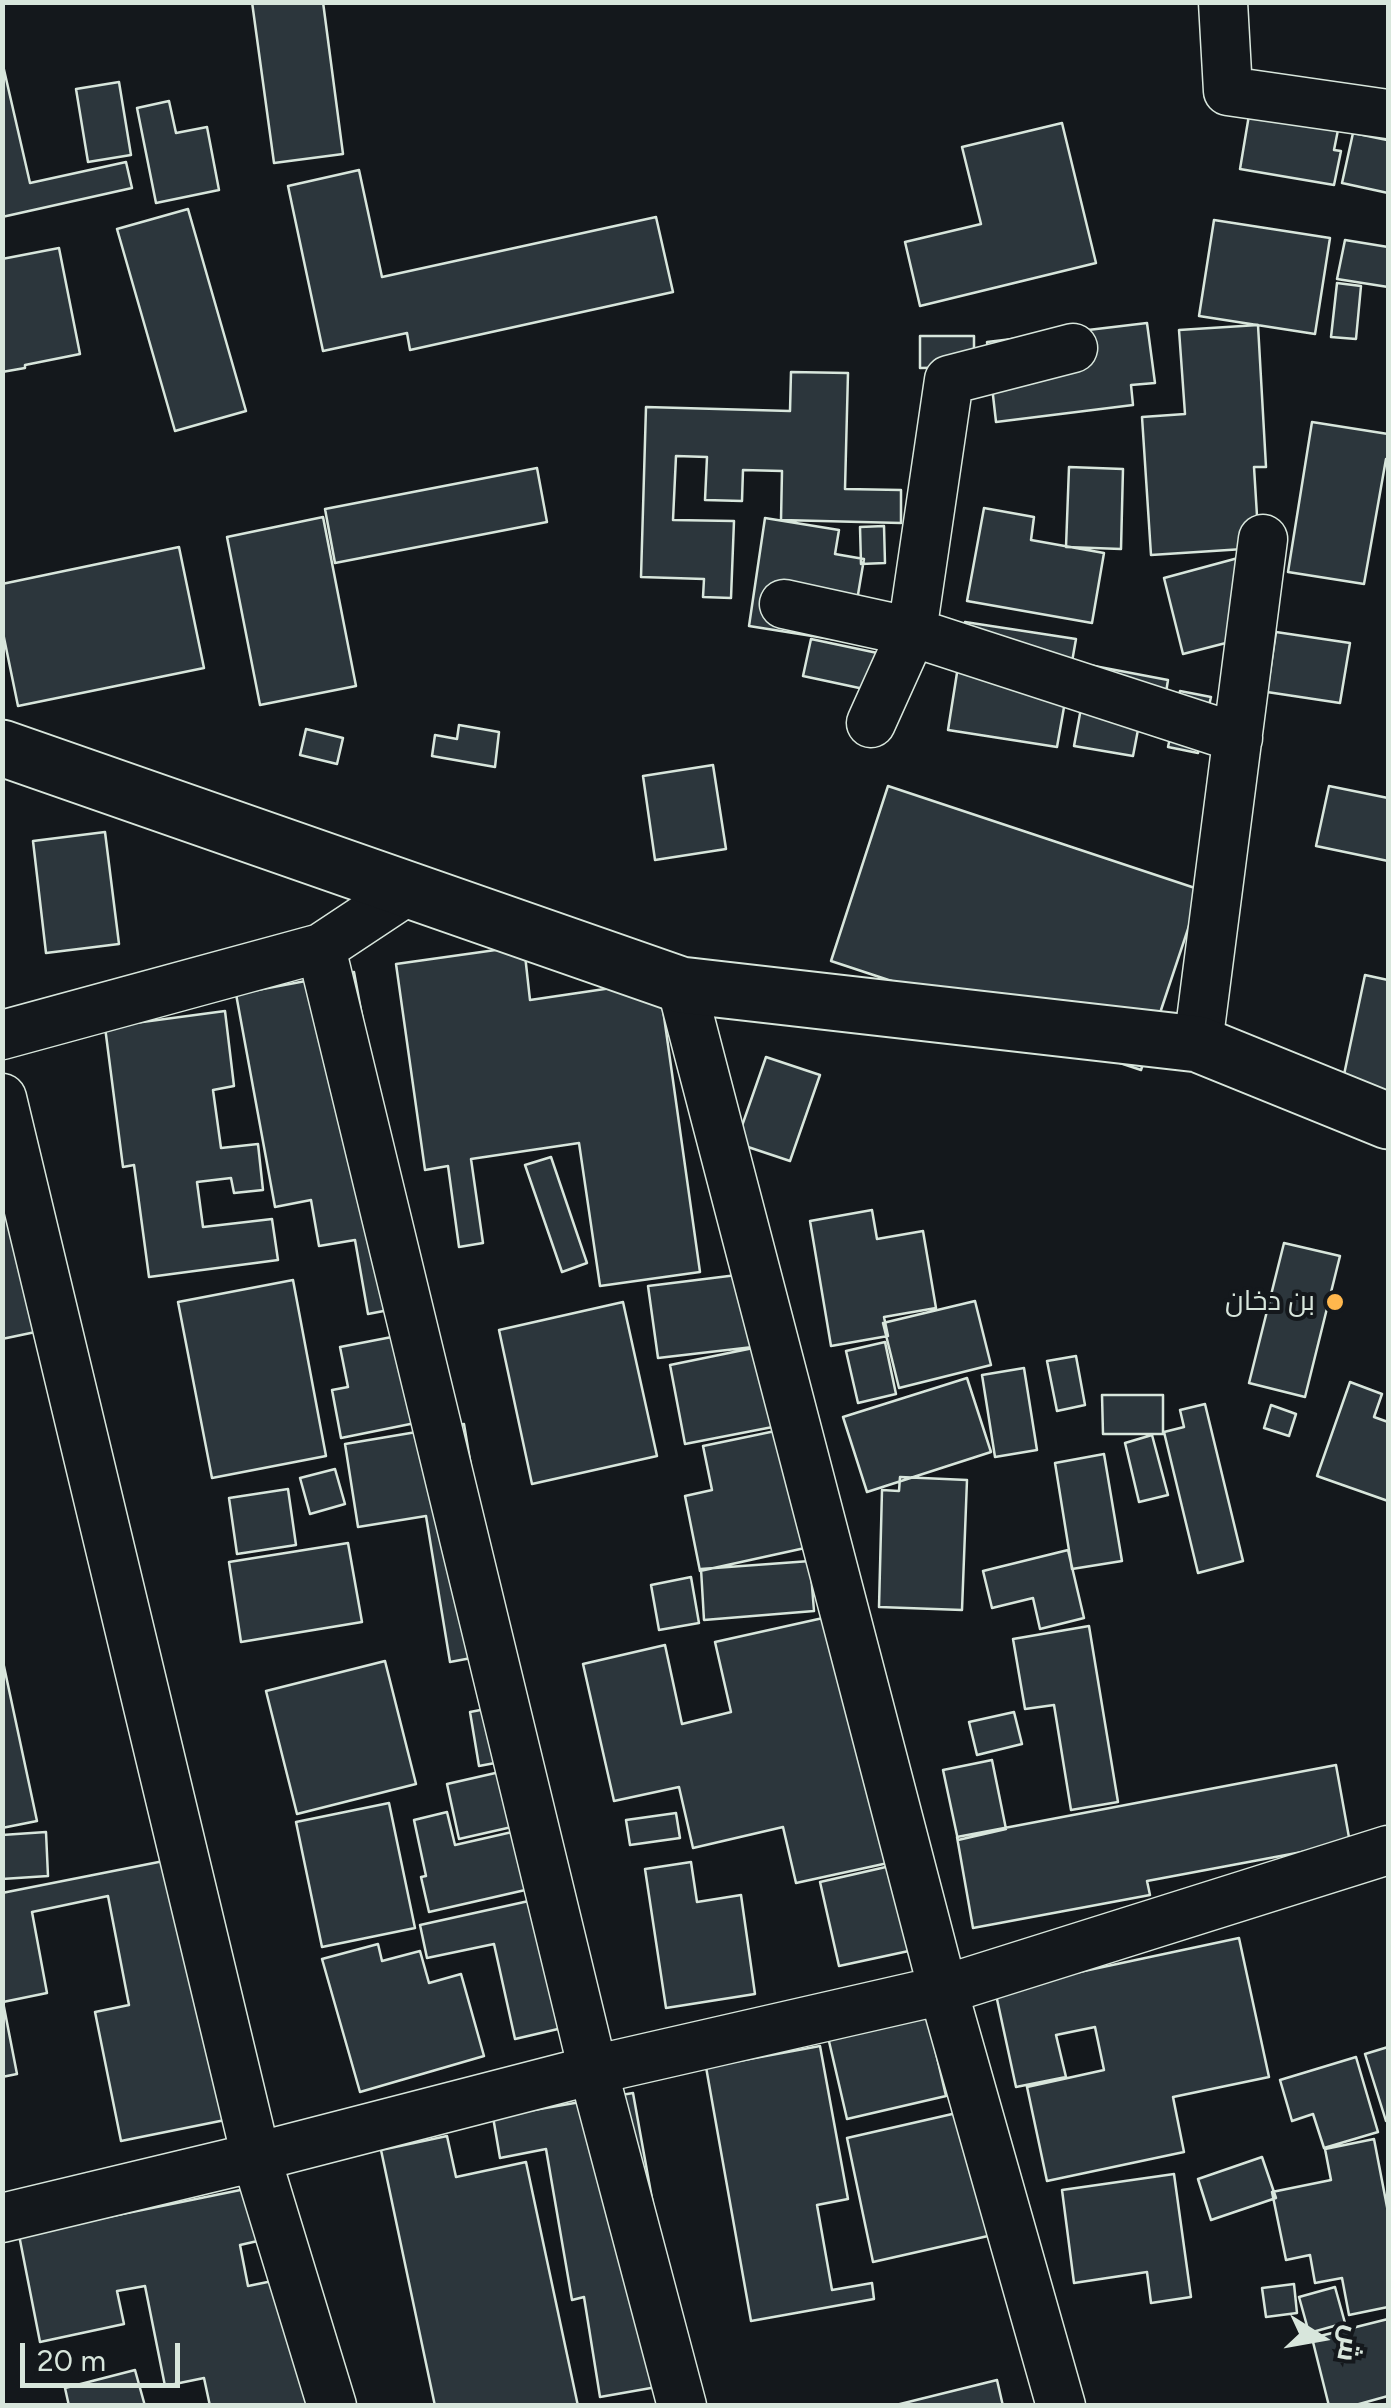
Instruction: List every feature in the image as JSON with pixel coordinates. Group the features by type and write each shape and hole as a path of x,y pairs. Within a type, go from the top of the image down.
{"street":[{"path":"1223,2 1228,91 1388,114"},
{"path":"871,723 912,632 949,380 1073,348"},
{"path":"1198,1044 1263,539"},
{"path":"784,604 912,632 1238,738"},
{"path":"2,748 680,985 1198,1044 1388,1121"},
{"path":"2,1034 321,948 410,889"},
{"path":"321,948 592,2070 682,2406"},
{"path":"680,985 943,1990 1061,2406"},
{"path":"2,1098 256,2156 332,2406"},
{"path":"2,2218 592,2070 943,1990 1388,1850"}],"building":[{"path":"252,2 323,2 343,154 274,163"},
{"path":"2,61 30,183 126,162 132,188 2,217"},
{"path":"119,82 131,155 88,162 76,89"},
{"path":"169,101 176,133 207,127 219,190 156,203 137,108"},
{"path":"1249,115 1338,130 1334,150 1341,151 1334,185 1240,169"},
{"path":"1062,123 1096,263 920,306 905,242 981,224 962,147"},
{"path":"1353,133 1387,140 1388,133 1388,193 1342,183"},
{"path":"359,170 382,277 656,217 673,292 410,350 407,333 323,351 288,186"},
{"path":"188,209 246,411 175,431 117,229"},
{"path":"1214,220 1330,238 1315,334 1199,316"},
{"path":"1345,240 1388,247 1388,287 1337,279"},
{"path":"59,248 80,354 2,372 2,259"},
{"path":"1337,283 1361,286 1356,339 1331,337"},
{"path":"1147,323 1155,383 1131,385 1133,405 996,422 987,342"},
{"path":"1258,325 1266,467 1254,467 1259,548 1151,555 1142,417 1185,414 1179,330"},
{"path":"920,336 974,336 974,367 920,368"},
{"path":"791,372 848,373 845,489 901,490 901,523 781,520 782,471 743,470 742,501 705,500 707,457 676,456 673,520 734,521 731,598 703,597 704,579 641,577 646,407 790,411"},
{"path":"1312,422 1388,434 1388,459 1364,584 1288,572"},
{"path":"1069,467 1123,469 1121,549 1066,547"},
{"path":"537,468 547,522 335,563 325,509"},
{"path":"984,508 1034,517 1031,540 1104,553 1092,623 967,601"},
{"path":"323,517 356,686 260,705 227,537"},
{"path":"765,518 839,530 835,554 864,559 850,642 749,626"},
{"path":"884,526 885,563 861,564 860,527"},
{"path":"179,547 204,668 18,706 2,628 2,584"},
{"path":"1238,558 1257,635 1183,654 1164,578"},
{"path":"965,622 1076,639 1057,747 948,730"},
{"path":"1276,632 1350,643 1340,703 1267,692"},
{"path":"811,639 887,655 878,692 803,676"},
{"path":"1089,665 1168,680 1162,718 1141,714 1133,756 1074,746"},
{"path":"1180,691 1211,697 1198,753 1168,747"},
{"path":"459,725 499,732 495,767 432,756 435,735 457,739"},
{"path":"306,729 343,738 337,764 300,755"},
{"path":"713,765 726,849 655,860 643,776"},
{"path":"888,786 1201,890 1141,1070 1060,1043 1025,1025 831,961"},
{"path":"1329,786 1388,798 1388,861 1316,846"},
{"path":"105,832 119,944 46,953 33,841"},
{"path":"524,946 530,1000 659,981 700,1272 600,1286 579,1143 471,1159 483,1243 459,1247 448,1166 425,1170 396,964"},
{"path":"354,972 415,1305 368,1314 355,1240 319,1246 311,1200 275,1207 236,994"},
{"path":"1365,975 1388,980 1388,1138 1333,1127"},
{"path":"225,1011 234,1086 213,1090 221,1148 258,1144 263,1190 234,1193 231,1178 197,1182 203,1227 272,1219 278,1260 149,1277 134,1165 123,1167 105,1027"},
{"path":"766,1057 820,1075 790,1161 736,1143"},
{"path":"551,1157 587,1263 562,1272 525,1165"},
{"path":"2,1186 45,1330 2,1339"},
{"path":"872,1210 877,1239 923,1231 936,1308 884,1317 888,1336 831,1346 810,1221"},
{"path":"1284,1243 1340,1256 1305,1397 1249,1383"},
{"path":"745,1274 753,1347 658,1358 648,1286"},
{"path":"293,1280 326,1456 212,1478 178,1302"},
{"path":"975,1301 991,1365 899,1388 883,1323"},
{"path":"623,1302 657,1456 532,1484 499,1330"},
{"path":"428,1330 445,1417 341,1438 332,1390 348,1387 340,1347"},
{"path":"885,1342 896,1394 858,1403 846,1351"},
{"path":"768,1345 783,1425 685,1444 670,1365"},
{"path":"1076,1356 1085,1405 1057,1411 1047,1361"},
{"path":"1024,1368 1037,1450 995,1457 982,1375"},
{"path":"967,1378 991,1452 867,1492 843,1417"},
{"path":"1350,1382 1382,1394 1374,1417 1388,1422 1388,1501 1317,1476"},
{"path":"1102,1395 1163,1395 1163,1434 1103,1434"},
{"path":"1205,1404 1243,1561 1198,1573 1164,1432 1184,1427 1180,1410"},
{"path":"1271,1405 1296,1414 1289,1436 1264,1428"},
{"path":"464,1424 508,1691 482,1656 450,1662 426,1516 358,1527 345,1444"},
{"path":"780,1430 805,1548 700,1571 685,1496 712,1490 703,1446"},
{"path":"1152,1435 1168,1495 1139,1502 1125,1443"},
{"path":"1104,1454 1122,1561 1072,1569 1055,1463"},
{"path":"335,1469 345,1504 310,1514 300,1478"},
{"path":"900,1477 967,1480 962,1610 879,1607 882,1490 899,1491"},
{"path":"288,1489 296,1545 237,1554 229,1498"},
{"path":"348,1543 362,1622 241,1642 229,1562"},
{"path":"1068,1550 1084,1618 1040,1629 1033,1598 992,1608 983,1571"},
{"path":"810,1561 814,1611 704,1620 701,1569"},
{"path":"691,1577 699,1623 659,1630 651,1585"},
{"path":"832,1616 888,1863 796,1883 783,1827 693,1848 679,1787 614,1801 583,1664 665,1645 682,1724 731,1712 715,1642"},
{"path":"1089,1626 1118,1802 1071,1810 1054,1705 1025,1709 1013,1639"},
{"path":"2,1657 37,1821 2,1828"},
{"path":"385,1661 416,1784 297,1814 266,1691"},
{"path":"517,1703 527,1757 479,1766 470,1712"},
{"path":"1014,1712 1022,1744 977,1755 969,1722"},
{"path":"992,1760 1006,1829 958,1840 943,1770"},
{"path":"535,1764 547,1819 459,1839 447,1784"},
{"path":"1336,1765 1350,1843 1147,1881 1150,1895 973,1928 957,1837"},
{"path":"389,1803 415,1928 322,1947 296,1822"},
{"path":"447,1812 455,1845 556,1822 569,1880 429,1912 414,1820"},
{"path":"676,1813 680,1838 630,1845 626,1820"},
{"path":"46,1832 48,1876 2,1879 2,1835"},
{"path":"189,1856 240,2117 121,2141 95,2012 129,2005 108,1896 32,1912 47,1993 3,2002 17,2074 2,2077 2,1893"},
{"path":"691,1862 697,1902 741,1895 755,1994 666,2008 645,1869"},
{"path":"899,1864 918,1949 839,1966 820,1882"},
{"path":"574,1891 601,2019 515,2039 494,1944 427,1958 420,1925"},
{"path":"1239,1938 1269,2077 1173,2097 1184,2152 1047,2181 1027,2087 1104,2070 1095,2027 1056,2035 1066,2077 1016,2087 995,1990"},
{"path":"378,1944 382,1961 420,1951 429,1983 461,1974 484,2056 360,2092 322,1959"},
{"path":"927,2014 946,2096 847,2119 828,2037"},
{"path":"820,2046 848,2199 817,2205 832,2290 872,2283 874,2299 751,2321 706,2067"},
{"path":"1388,2047 1388,2120 1386,2121 1365,2054"},
{"path":"1356,2057 1378,2132 1324,2148 1313,2114 1292,2121 1280,2080"},
{"path":"633,2093 685,2382 600,2397 584,2297 572,2300 546,2149 500,2158 493,2117"},
{"path":"961,2112 988,2236 873,2262 847,2138"},
{"path":"447,2136 456,2177 526,2162 578,2406 435,2406 381,2150"},
{"path":"1374,2139 1388,2212 1388,2307 1349,2315 1342,2278 1315,2283 1310,2255 1286,2260 1272,2192 1331,2180 1325,2149"},
{"path":"1262,2157 1276,2198 1211,2220 1198,2179"},
{"path":"1174,2174 1191,2297 1151,2303 1147,2272 1074,2283 1062,2190"},
{"path":"260,2186 271,2238 240,2245 248,2286 292,2277 319,2406 210,2406 204,2378 165,2386 145,2286 117,2291 124,2324 40,2342 19,2235"},
{"path":"1294,2284 1297,2313 1266,2317 1262,2288"},
{"path":"1335,2287 1345,2323 1309,2333 1299,2297"},
{"path":"1388,2319 1388,2396 1352,2406 1329,2406 1312,2338"},
{"path":"135,2370 145,2406 69,2406 65,2388"},
{"path":"997,2380 1003,2406 892,2406"}],"place":[{"name":"بن دخان","path":"1335,1302"}]}
